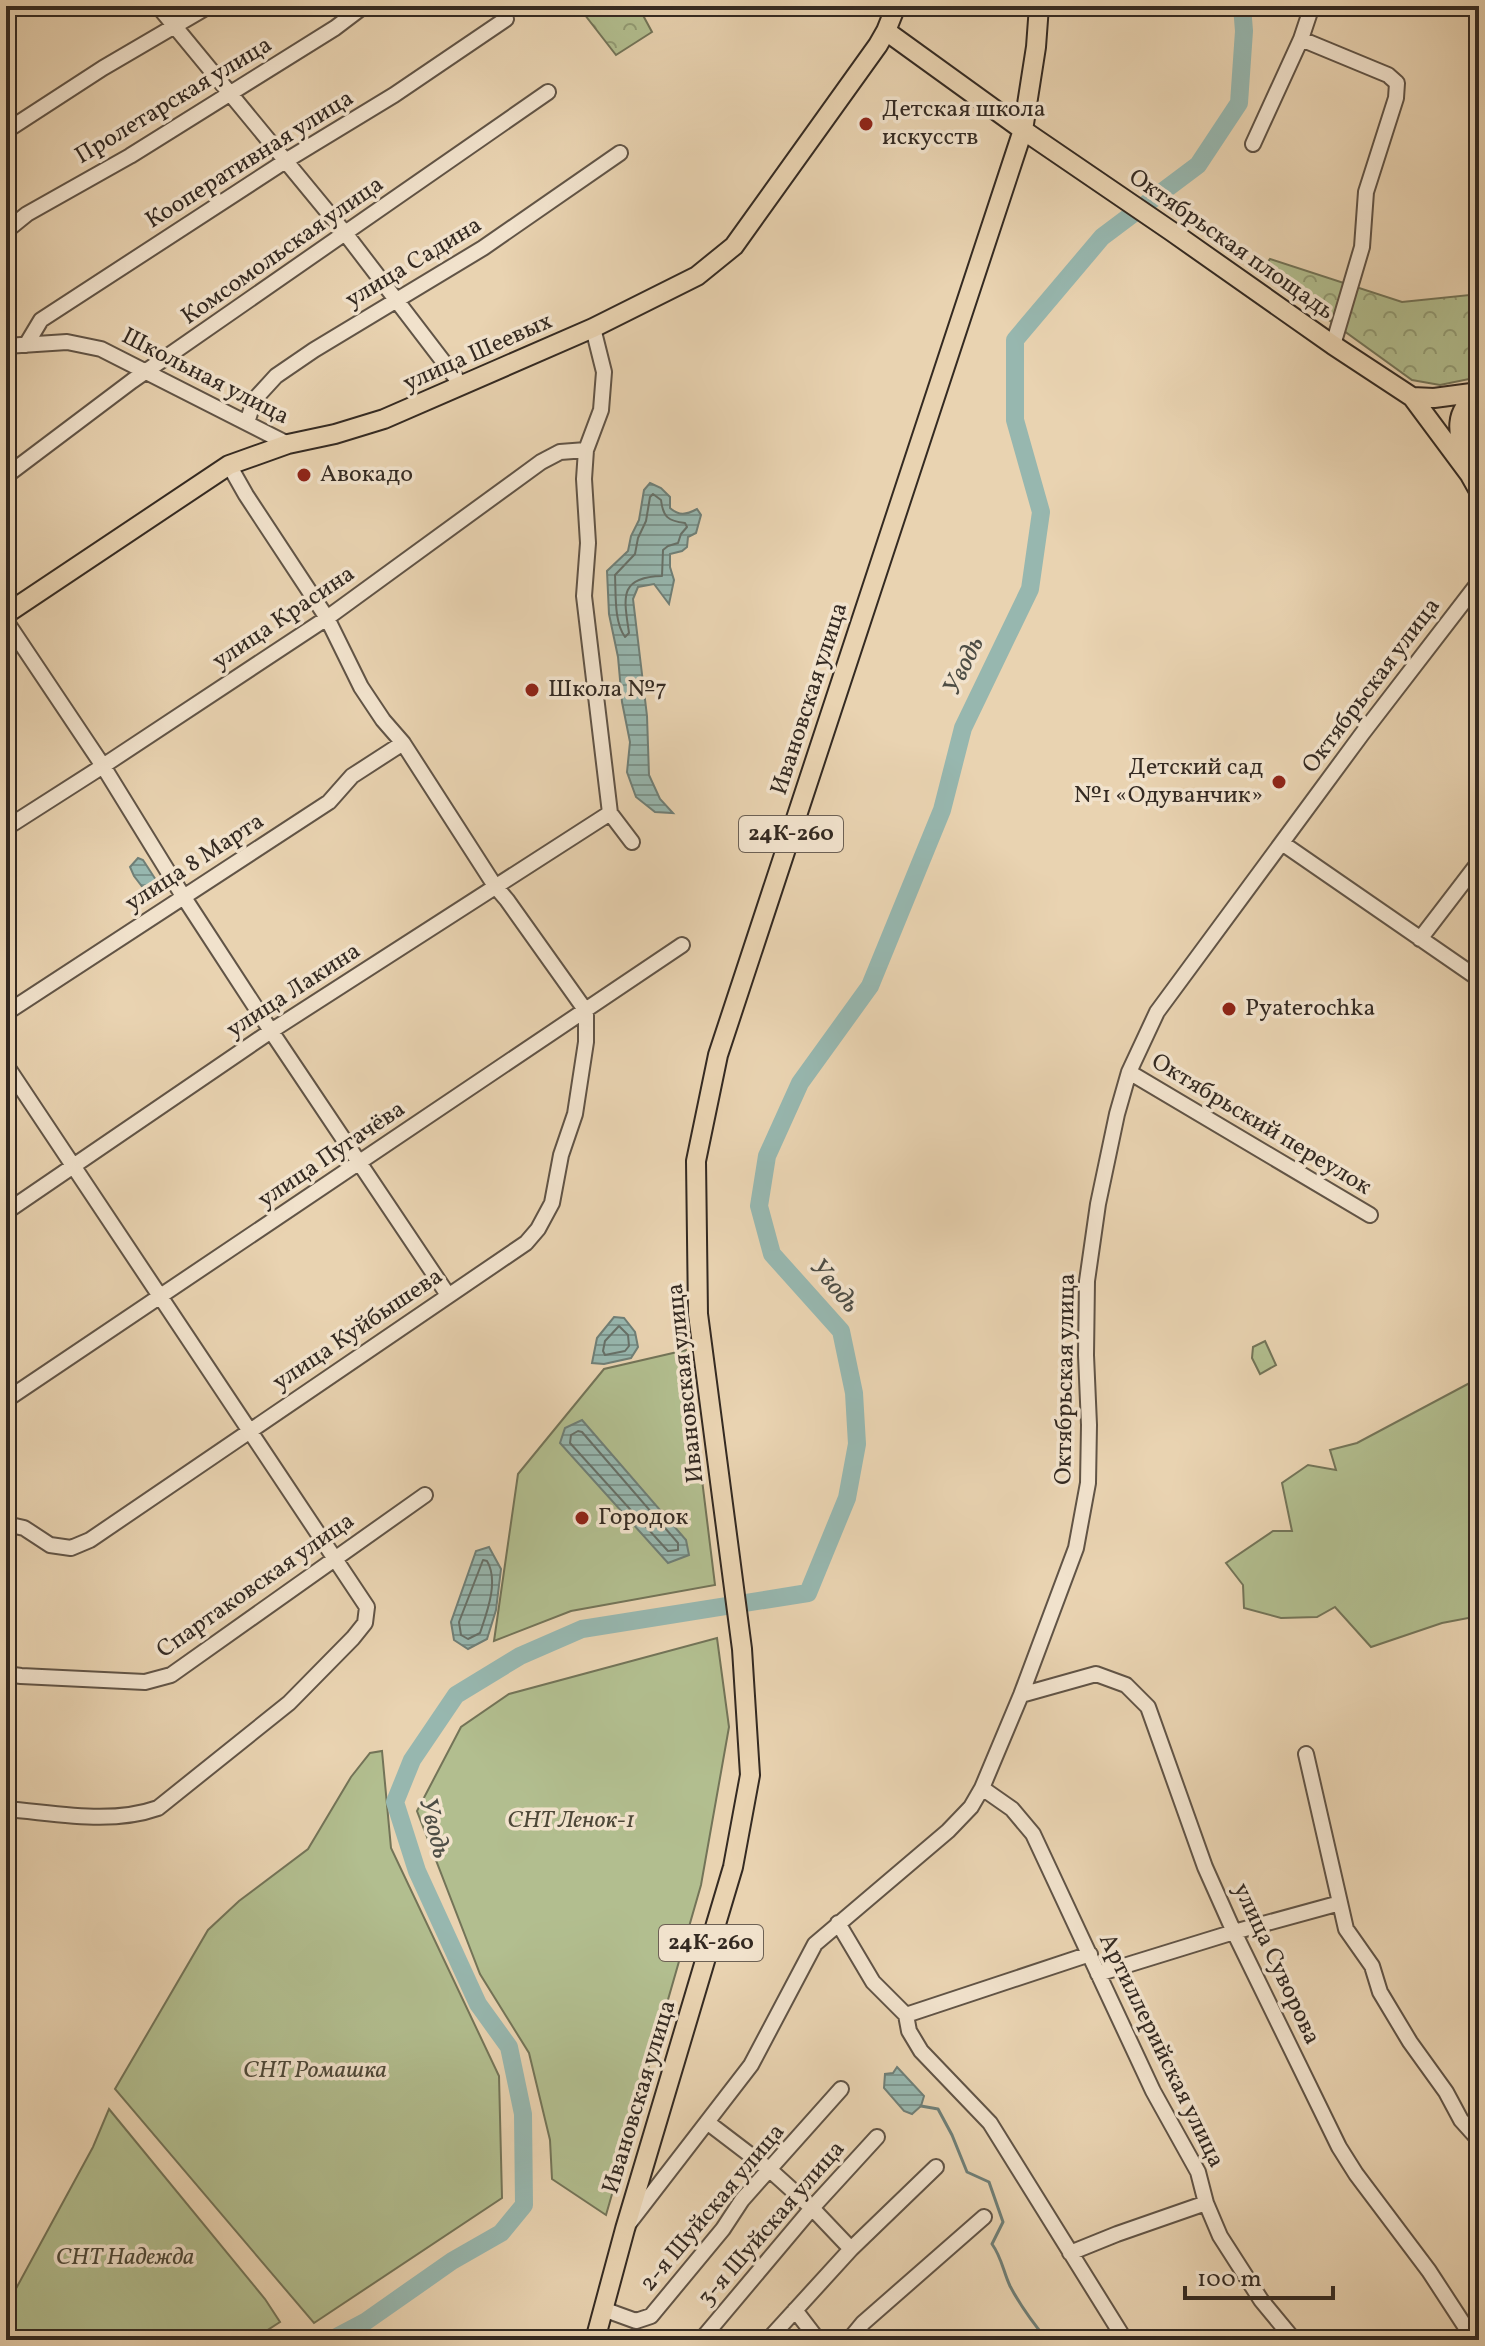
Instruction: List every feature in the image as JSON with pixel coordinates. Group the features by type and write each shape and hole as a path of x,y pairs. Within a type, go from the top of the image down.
{"main road":[{"path":"886,31 896,6"},
{"name":"Ивановская улица","path":"625,2229 733,1867 750,1775 742,1649 698,1314 696,1161 715,1068 1023,130 1039,6"},
{"name":"Октябрьская площадь","path":"886,31 1023,130 1412,397"},
{"name":"улица Шеевых","path":"6,614 229,465 288,444 361,427 593,328 697,276 734,246 886,31"},
{"path":"1412,397 1479,393"},
{"path":"1474,483 1458,430 1464,406 1479,393"},
{"path":"1412,397 1474,483"},
{"name":"24К-260","path":"595,2340 625,2229"}],"street":[{"path":"158,6 287,160 462,386"},
{"path":"6,131 103,68 209,6"},
{"name":"Пролетарская улица","path":"6,231 27,214 130,156 335,28 364,6"},
{"path":"1253,144 1301,39 1312,6"},
{"name":"Кооперативная улица","path":"26,345 41,320 287,160 394,95 506,19"},
{"path":"1301,39 1388,75 1397,83 1396,98 1366,192 1362,247 1333,345"},
{"name":"Комсомольская улица","path":"6,476 147,372 548,92"},
{"name":"улица Садина","path":"247,423 254,400 276,376 483,248 620,153"},
{"path":"593,328 604,372 601,410 586,450 584,479 588,543 584,596 610,813 632,842"},
{"name":"Школьная улица","path":"6,346 67,342 101,349 288,444"},
{"name":"улица Красина","path":"6,828 327,618 541,462 560,452 586,450"},
{"path":"229,465 327,618 361,687 403,743 495,886 586,1011"},
{"name":"Октябрьская улица","path":"625,2229 751,2065 815,1944 948,1831 971,1807 982,1788 1076,1548 1088,1483 1087,1281 1101,1189 1129,1072 1157,1012 1371,721 1479,582"},
{"path":"6,621 103,766 271,1031 448,1295"},
{"name":"улица 8 Марта","path":"6,1013 329,802 352,776 403,743"},
{"name":"улица Лакина","path":"6,1212 271,1031 610,813"},
{"path":"1282,843 1479,979"},
{"path":"1420,939 1479,862"},
{"name":"улица Пугачёва","path":"6,1400 682,945"},
{"name":"улица Куйбышева","path":"6,1524 24,1528 50,1545 71,1548 90,1540 526,1243 538,1229 552,1203 561,1155 575,1114 586,1042 586,1011"},
{"path":"6,1065 367,1607 365,1623 353,1638 289,1703 158,1808 137,1816 112,1818 6,1809"},
{"name":"Октябрьский переулок","path":"1129,1072 1370,1215"},
{"name":"Спартаковская улица","path":"6,1674 145,1682 171,1675 425,1495"},
{"name":"улица Суворова","path":"1021,1695 1096,1674 1126,1685 1148,1707 1205,1867 1339,2147 1429,2271 1474,2340"},
{"path":"1306,1754 1346,1929 1372,1966 1380,1992 1410,2042 1446,2092 1461,2120 1479,2140"},
{"name":"Артиллерийская улица","path":"982,1788 1012,1809 1033,1834 1153,2091 1198,2172 1206,2203 1220,2236 1261,2300 1294,2340"},
{"path":"1098,1974 1340,1903"},
{"path":"838,1923 873,1982 906,2015 909,2031 921,2051 990,2123 1125,2340"},
{"path":"906,2015 1090,1954"},
{"name":"2-я Шуйская улица","path":"603,2309 636,2321 651,2316 723,2229 742,2200 841,2089"},
{"path":"707,2122 770,2170 851,2249"},
{"name":"3-я Шуйская улица","path":"701,2340 812,2208 877,2137"},
{"path":"768,2340 851,2249 936,2167"},
{"path":"1070,2253 1206,2203"},
{"path":"849,2340 863,2323 984,2217"},
{"path":"795,2310 818,2340"}],"green space":[{"path":"578,6 638,6 652,32 616,55"},
{"path":"1270,259 1402,302 1479,294 1479,377 1440,385 1412,380 1261,271"},
{"path":"1265,1341 1276,1365 1260,1374 1252,1358 1253,1347"},
{"path":"686,1350 715,1585 571,1611 494,1641 518,1474 604,1369"},
{"path":"1479,1378 1479,1616 1442,1623 1371,1647 1335,1607 1317,1617 1281,1618 1244,1608 1243,1585 1226,1563 1273,1531 1292,1531 1282,1483 1308,1465 1336,1470 1330,1450 1357,1443"},
{"name":"СНТ Ленок-1","path":"717,1638 729,1727 701,1885 606,2215 552,2179 550,2140 529,2053 480,1974 417,1811 461,1727 509,1694"},
{"name":"СНТ Ромашка","path":"382,1751 391,1848 499,2076 502,2198 314,2323 115,2089 208,1930 239,1901 308,1849 351,1777 370,1753"},
{"name":"СНТ Надежда","path":"109,2109 265,2299 280,2322 252,2340 6,2340 6,2307 93,2147"}],"water":[{"path":"650,483 670,497 673,511 683,514 697,509 701,515 696,533 688,537 687,547 670,554 674,580 669,604 654,584 638,587 633,599 647,716 649,775 660,799 673,813 655,812 636,797 627,772 630,742 609,614 607,571 628,551 639,520 644,490"},
{"path":"138,858 143,860 156,880 157,888 147,893 130,867"},
{"path":"614,1317 624,1318 635,1332 638,1347 631,1358 604,1364 592,1363 597,1338"},
{"path":"582,1420 686,1540 689,1555 668,1563 560,1443 565,1428"},
{"path":"489,1547 501,1569 496,1610 487,1639 468,1649 454,1640 451,1622 476,1551"},
{"path":"897,2067 924,2096 921,2106 912,2114 904,2111 884,2088 885,2074 893,2073"}],"waterway":[{"name":"Уводь","path":"331,2340 365,2322 452,2261 501,2233 524,2205 523,2114 509,2047 478,2004 417,1871 395,1802 412,1760 456,1695 520,1656 582,1629 808,1593 847,1498 857,1444 854,1393 841,1331 772,1254 759,1206 767,1156 800,1083 870,986 942,810 963,728 1030,589 1041,512 1015,420 1015,340 1102,237 1198,165 1239,103 1244,31 1242,6"},
{"path":"921,2106 938,2109 967,2172 989,2182 1003,2222 992,2244 1014,2293 1047,2340"}],"place":[{"name":"Детская школа искусств","path":"866,124"},
{"name":"Авокадо","path":"304,475"},
{"name":"Школа №7","path":"532,690"},
{"name":"Детский сад №1 «Одуванчик»","path":"1279,782"},
{"name":"Pyaterochka","path":"1229,1009"},
{"name":"Городок","path":"582,1518"}]}
